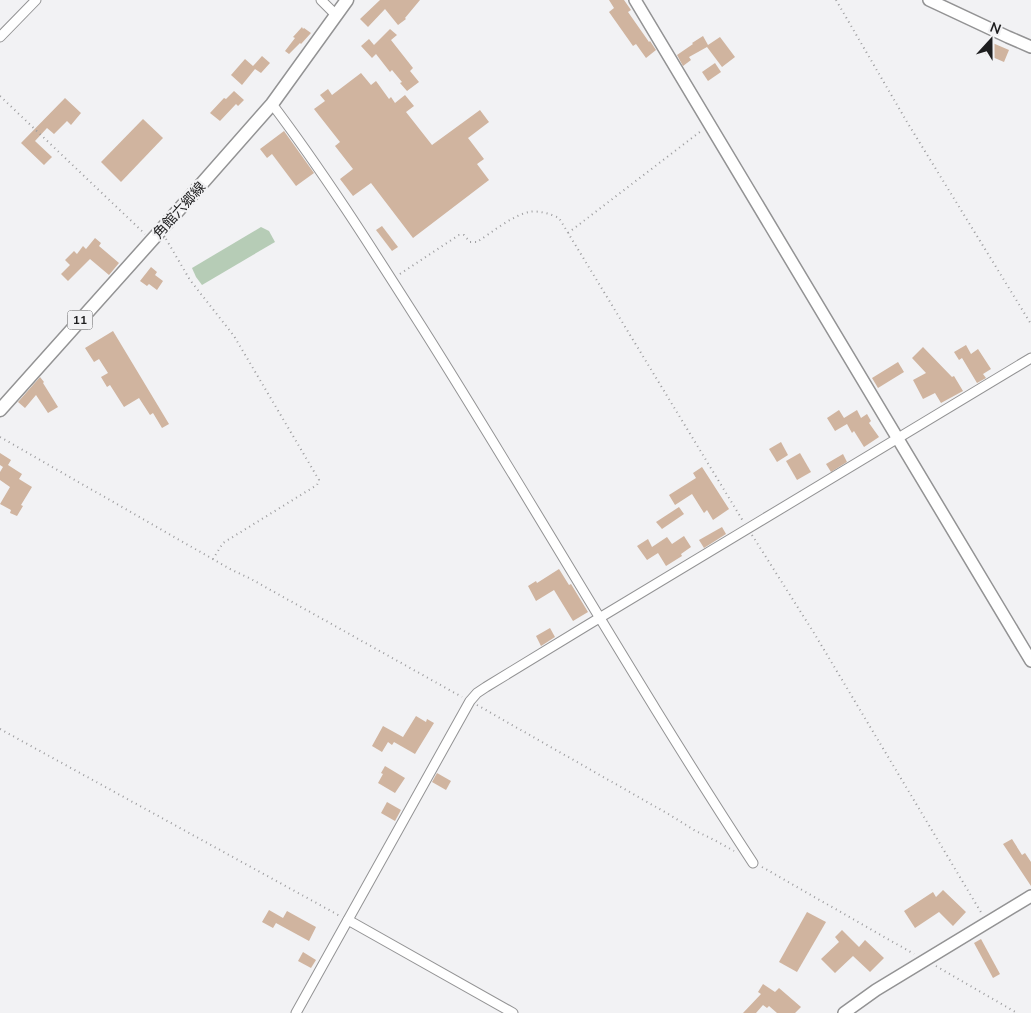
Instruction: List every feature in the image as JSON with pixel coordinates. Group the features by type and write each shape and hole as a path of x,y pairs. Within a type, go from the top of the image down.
{"main road":[{"name":"角館六郷線","path":"0,410 272,104 346,0"}],"street":[{"path":"0,36 36,0"},
{"path":"321,0 336,15"},
{"path":"635,0 1031,661"},
{"path":"929,0 1031,47"},
{"path":"272,104 309,153 392,279 713,801 753,862"},
{"path":"296,1013 470,701 477,693 1031,358"},
{"path":"844,1013 876,990 1031,896"},
{"path":"348,920 513,1013"}],"path":[{"path":"836,0 907,122 1031,324"},
{"path":"0,96 152,240"},
{"path":"568,233 709,125"},
{"path":"392,279 459,235 464,235 470,242 477,242 519,215 531,211 550,214 559,218 814,633 987,922"},
{"path":"161,230 190,280 234,336 319,480 317,485 223,543 213,559"},
{"path":"0,438 213,559 470,701 694,830 716,840 1017,1013"},
{"path":"0,730 348,920"}],"green space":[{"path":"261,227 269,231 275,242 202,285 192,268"}],"building":[{"path":"380,0 420,0 406,19 398,25 385,9 368,27 360,19"},
{"path":"609,0 624,0 631,10 628,12 656,50 646,58 636,44 633,46 609,12 614,8"},
{"path":"302,27 311,33 289,54 285,51 295,38 293,37"},
{"path":"390,29 397,35 391,40 413,68 410,71 419,82 407,91 392,70 390,72 376,54 372,58 361,46 369,39 374,45"},
{"path":"703,36 708,45 720,37 735,57 722,67 707,47 689,57 691,60 683,66 677,55"},
{"path":"988,41 1009,50 1004,62 983,53"},
{"path":"262,56 270,63 261,73 255,69 242,85 231,75 245,59 253,66"},
{"path":"715,63 721,72 708,81 702,72"},
{"path":"361,73 371,85 376,81 389,99 391,97 395,103 405,95 414,106 406,112 432,145 480,110 489,122 468,138 484,159 477,164 489,180 413,238 371,183 353,196 340,179 353,169 335,146 340,142 314,109 325,101 320,95 328,89 332,95"},
{"path":"234,91 244,100 238,106 236,104 220,121 210,113 224,98 226,99"},
{"path":"65,98 81,113 71,125 67,121 54,134 47,128 35,141 52,157 44,165 21,143"},
{"path":"143,119 163,138 121,182 101,162"},
{"path":"284,131 314,173 296,186 272,154 267,158 260,149"},
{"path":"382,226 398,247 392,251 376,230"},
{"path":"95,238 101,243 99,246 119,263 109,275 90,259 68,281 61,274 70,265 65,260 74,251 77,254 83,246 86,249"},
{"path":"151,267 157,272 155,275 163,281 157,290 149,284 147,286 140,281"},
{"path":"113,331 169,424 162,428 153,413 150,415 139,398 124,407 110,385 107,387 101,377 108,373 99,359 94,362 85,348"},
{"path":"966,345 971,354 978,349 991,369 983,374 986,378 977,383 962,358 959,360 954,352"},
{"path":"923,347 952,377 954,376 963,391 941,403 935,393 923,399 913,380 926,373 912,358"},
{"path":"898,362 904,372 878,388 872,378"},
{"path":"40,377 58,407 48,413 36,395 25,408 18,402"},
{"path":"839,410 844,418 857,410 861,418 867,414 871,421 869,423 879,437 864,447 847,424 835,431 827,418"},
{"path":"781,442 788,455 777,462 769,449"},
{"path":"0,453 11,460 8,465 22,474 19,479 32,487 21,505 23,506 17,516 10,513 11,510 0,504 10,487 0,480 0,472 3,467 0,465"},
{"path":"800,453 811,472 797,480 786,461"},
{"path":"843,454 847,462 831,472 826,464"},
{"path":"702,467 729,509 713,520 707,510 704,513 692,494 675,505 669,495 696,478 693,473"},
{"path":"679,507 684,514 662,529 656,522"},
{"path":"722,527 726,534 704,548 699,540"},
{"path":"684,536 691,547 681,554 682,556 666,566 658,553 647,560 637,546 648,539 652,547 667,537 672,544"},
{"path":"559,569 569,585 571,584 588,612 573,621 554,590 536,601 528,586 536,581 537,583"},
{"path":"550,628 555,637 541,646 536,636"},
{"path":"416,716 426,722 427,719 434,723 415,754 394,742 392,745 388,742 382,752 372,746 383,726 403,737"},
{"path":"385,766 405,778 395,793 378,783"},
{"path":"437,773 451,781 446,790 432,782"},
{"path":"387,802 401,810 395,821 381,813"},
{"path":"1012,839 1022,855 1025,853 1031,862 1031,886 1003,844"},
{"path":"943,890 966,912 953,926 939,912 915,928 904,911 933,892 936,897"},
{"path":"269,910 283,918 287,911 316,927 309,941 276,923 273,928 262,922"},
{"path":"807,912 826,922 797,972 779,962"},
{"path":"842,930 859,947 865,940 884,958 870,972 853,956 835,973 821,959 839,942 835,937"},
{"path":"981,939 1000,974 993,978 974,943"},
{"path":"303,952 316,960 311,968 298,961"},
{"path":"763,984 775,992 779,988 801,1007 795,1013 777,1013 769,1006 767,1008 763,1005 756,1013 743,1013 761,994 758,992"}]}
